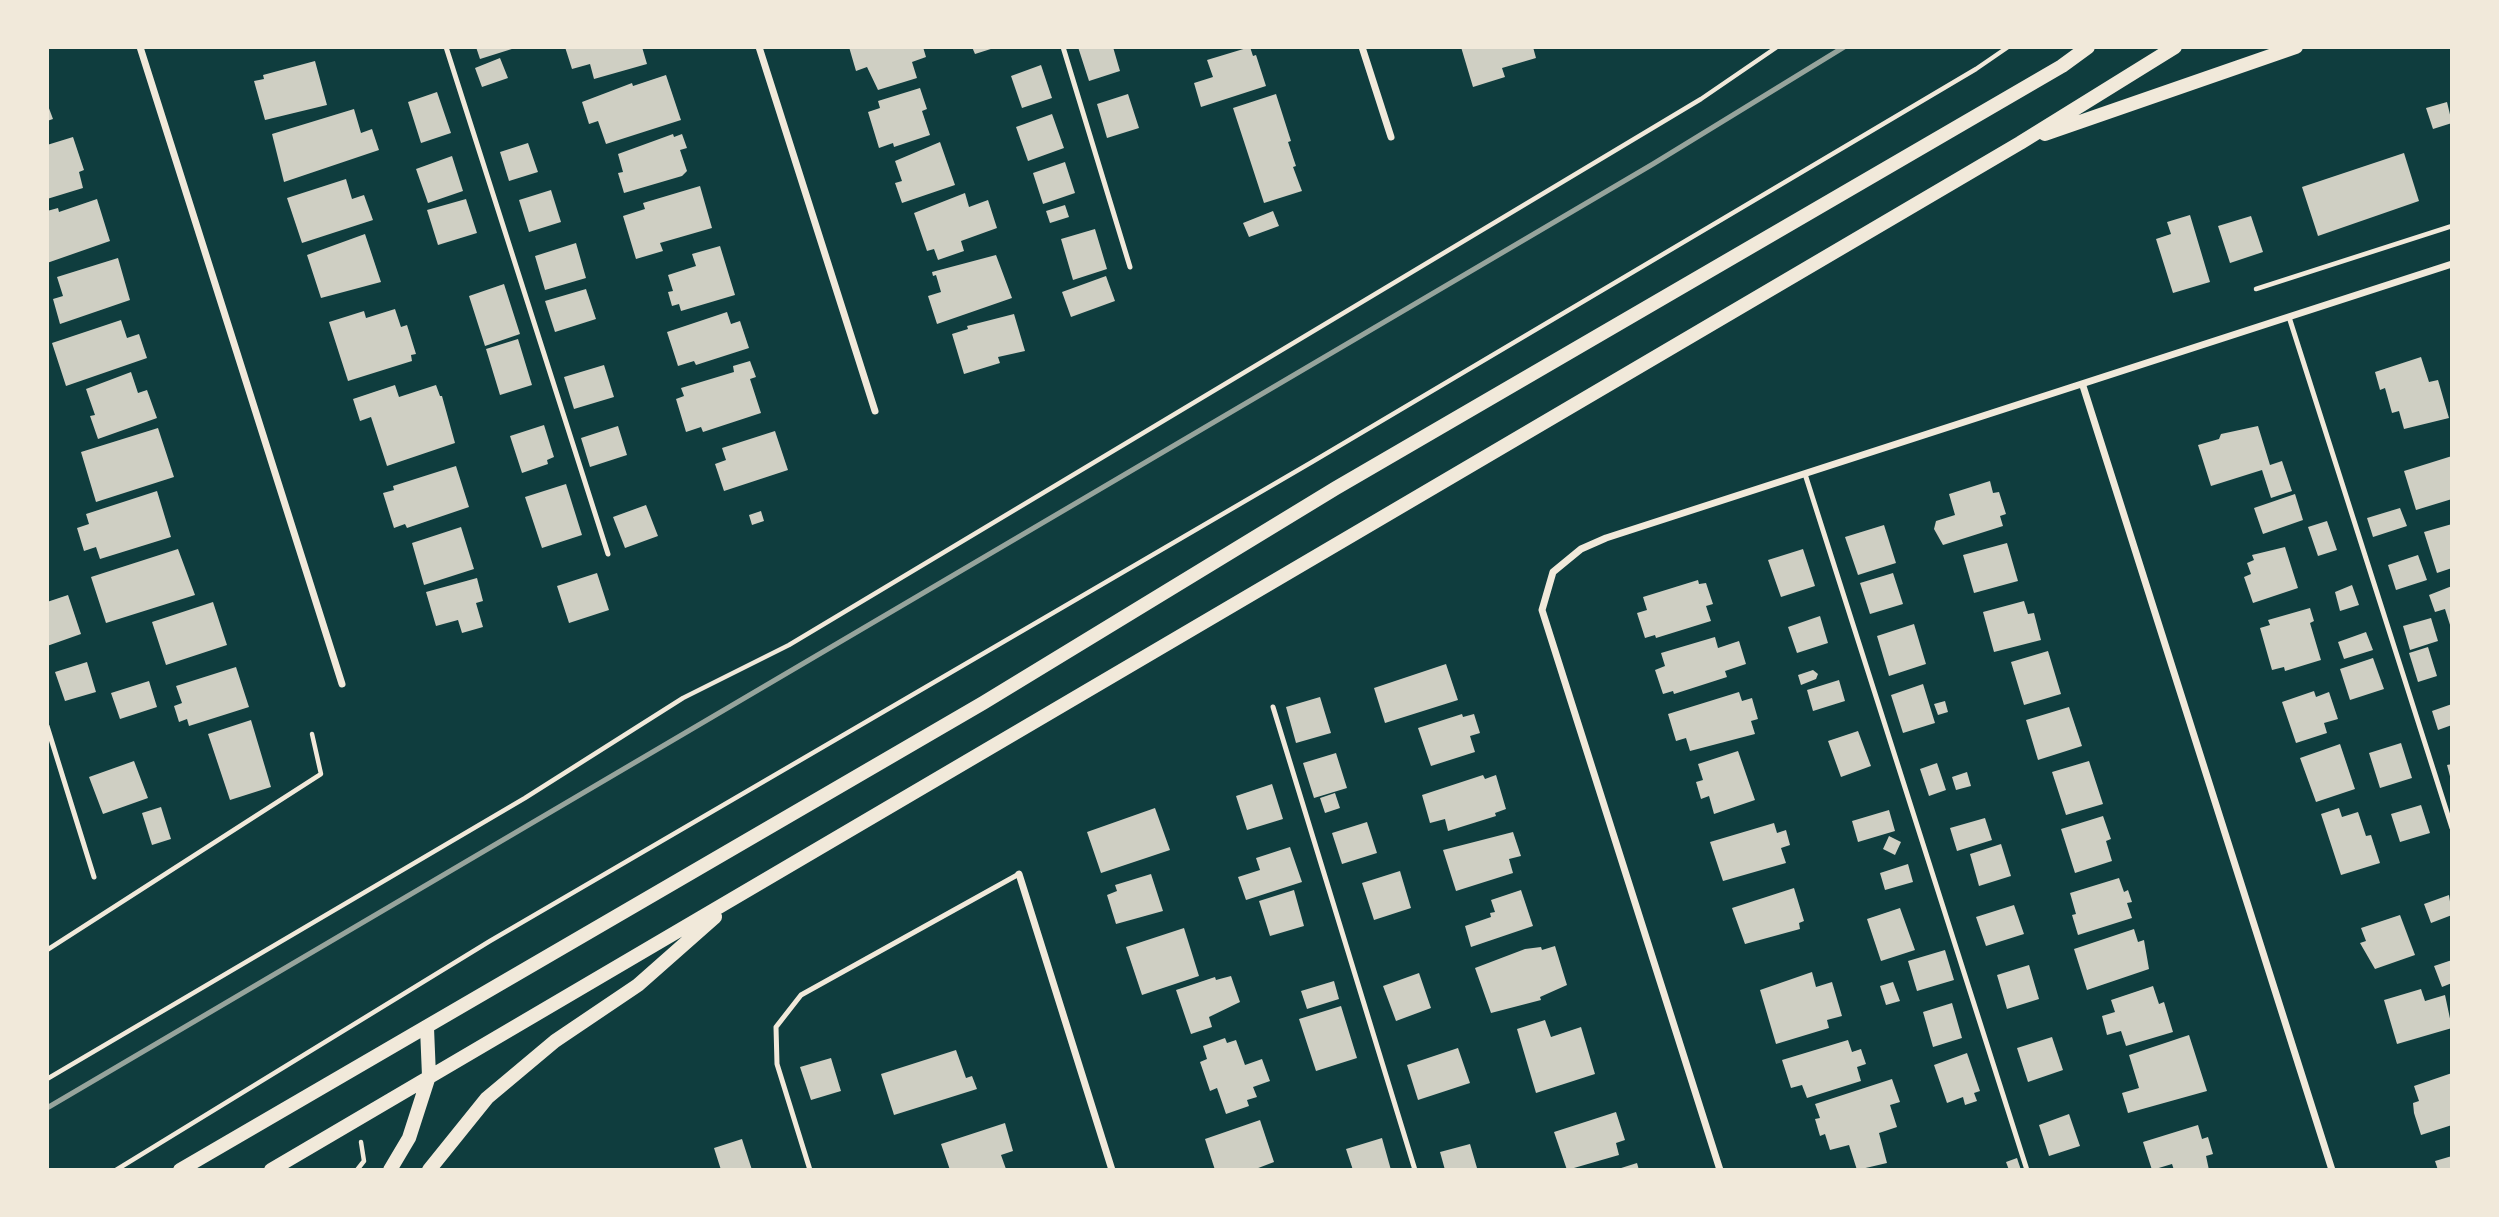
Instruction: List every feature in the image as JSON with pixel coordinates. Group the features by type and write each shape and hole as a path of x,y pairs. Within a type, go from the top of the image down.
{"main road":[{"path":"180,1170 983,703 1336,488 2050,73 2088,47"},
{"path":"271,1170 2020,143 2175,47"},
{"path":"2020,143 2296,47"},
{"path":"429,1170 487,1098 555,1041 638,985 740,896"},
{"path":"390,1170 410,1138 429,1076 428,1028"}],"street":[{"path":"140,47 342,684"},
{"path":"759,47 875,411"},
{"path":"1362,47 1391,138"},
{"path":"1720,1170 1542,610 1553,572 1581,549 1606,538 2083,386 2452,264"},
{"path":"2083,386 2332,1170"},
{"path":"1019,874 1112,1170"}],"lane":[{"path":"446,47 608,554"},
{"path":"1063,47 1130,267"},
{"path":"2289,317 2452,828"},
{"path":"1805,474 2027,1170"},
{"path":"1273,707 1415,1170"},
{"path":"47,726 94,877"},
{"path":"810,1170 777,1063 776,1027 801,996 1019,874"}],"path":[{"path":"47,1079 525,799 682,698 789,645 1689,106 1777,47"},
{"path":"116,1170 490,941 1324,455 1976,69 2008,47"},
{"path":"2256,289 2452,226"},
{"path":"47,950 321,774 312,734"},
{"path":"357,1170 364,1161 364,1147"}],"building":[{"path":"476,47 514,47 515,48 480,59"},
{"path":"565,47 642,47 647,64 594,79 590,64 572,69"},
{"path":"849,47 923,47 926,57 912,62 917,78 878,90 867,67 856,71"},
{"path":"972,47 994,47 994,48 975,54"},
{"path":"1078,47 1113,47 1120,71 1089,81"},
{"path":"1250,47 1253,56 1256,55 1266,86 1201,107 1194,83 1213,77 1207,60"},
{"path":"1461,47 1533,47 1536,58 1502,68 1505,77 1473,87"},
{"path":"500,58 508,78 482,87 475,68"},
{"path":"315,61 327,105 265,120 254,81 264,79 263,75"},
{"path":"1041,65 1052,98 1022,108 1011,76"},
{"path":"666,75 681,120 606,144 598,121 589,124 582,102 632,83 633,86"},
{"path":"920,88 927,109 922,111 930,135 894,147 893,143 879,148 868,112 880,108 878,101"},
{"path":"437,92 451,133 421,143 408,102"},
{"path":"1128,94 1139,128 1107,138 1097,104"},
{"path":"1276,94 1291,141 1288,142 1296,166 1293,167 1302,191 1264,203 1233,108"},
{"path":"2447,102 2452,123 2433,129 2426,108"},
{"path":"47,103 53,119 47,121"},
{"path":"354,109 361,133 372,129 379,150 284,182 272,134"},
{"path":"1052,114 1064,148 1028,161 1016,127"},
{"path":"673,134 674,137 682,134 687,148 680,150 687,171 682,176 624,193 618,173 623,172 618,154"},
{"path":"73,137 84,170 79,172 83,188 47,199 47,145"},
{"path":"940,142 955,185 902,203 895,183 902,181 895,161"},
{"path":"528,143 538,172 509,181 500,152"},
{"path":"2404,153 2419,201 2318,236 2302,187"},
{"path":"452,156 463,191 428,203 416,169"},
{"path":"1065,162 1075,193 1043,204 1033,173"},
{"path":"346,179 352,199 364,195 373,220 302,243 287,198"},
{"path":"700,186 712,228 660,243 663,251 636,259 623,216 645,209 643,203"},
{"path":"551,190 561,222 529,232 519,200"},
{"path":"965,193 969,207 988,200 997,228 961,241 964,251 938,260 934,249 927,251 914,213"},
{"path":"97,199 110,241 47,263 47,211 58,208 59,212"},
{"path":"466,199 477,233 438,245 427,210"},
{"path":"1065,205 1069,217 1050,223 1046,211"},
{"path":"1273,211 1279,226 1249,237 1243,223"},
{"path":"2190,215 2210,282 2173,293 2156,239 2171,234 2167,222"},
{"path":"2251,216 2263,252 2230,263 2218,226"},
{"path":"1095,229 1107,269 1073,280 1061,239"},
{"path":"365,234 381,282 321,298 307,255"},
{"path":"576,243 586,278 545,290 535,256"},
{"path":"720,246 735,295 681,311 679,304 672,306 668,292 673,291 668,275 696,266 692,254"},
{"path":"996,255 1012,298 937,324 928,296 941,292 936,275 933,276 932,272"},
{"path":"118,258 130,300 60,324 53,299 63,296 57,277"},
{"path":"1106,276 1115,301 1071,317 1062,292"},
{"path":"504,284 520,334 485,346 469,296"},
{"path":"586,289 596,319 555,332 545,301"},
{"path":"395,309 401,327 407,325 416,354 411,355 412,361 348,381 329,322 364,311 366,318"},
{"path":"727,312 731,324 740,321 749,348 696,365 694,361 678,366 667,332"},
{"path":"1014,314 1025,351 998,357 1000,363 964,374 952,334 968,329 967,326"},
{"path":"121,320 127,338 139,334 147,358 66,386 52,343"},
{"path":"518,339 532,385 500,395 486,349"},
{"path":"2421,357 2429,382 2438,380 2449,418 2404,429 2399,411 2392,413 2385,388 2380,390 2375,372"},
{"path":"750,361 756,377 750,379 761,413 703,432 701,427 686,432 676,399 684,396 681,388 734,372 733,366"},
{"path":"604,365 614,397 574,409 564,377"},
{"path":"131,372 138,393 147,390 157,418 98,439 90,416 95,415 86,389"},
{"path":"395,385 399,397 436,385 442,396 455,443 387,466 371,417 360,421 353,399"},
{"path":"544,425 554,457 547,460 548,464 522,473 510,436"},
{"path":"618,426 627,455 590,467 581,438"},
{"path":"2258,426 2270,465 2282,461 2292,491 2271,498 2262,470 2211,486 2198,445 2219,439 2221,434"},
{"path":"158,428 174,477 96,502 81,452"},
{"path":"775,431 788,470 724,491 715,464 726,460 722,448"},
{"path":"2452,456 2452,499 2416,510 2404,471"},
{"path":"456,466 469,507 407,528 405,524 394,528 383,493 394,490 393,486"},
{"path":"1990,481 1993,493 1999,492 2006,514 2000,516 2003,526 1943,545 1934,529 1936,521 1955,515 1949,494"},
{"path":"566,484 582,535 542,548 525,497"},
{"path":"157,491 171,537 100,559 96,547 84,551 77,528 89,524 86,514"},
{"path":"2295,494 2303,520 2263,534 2254,508"},
{"path":"646,505 658,536 625,548 613,517"},
{"path":"2400,508 2407,526 2373,537 2367,518"},
{"path":"761,511 764,521 752,525 749,515"},
{"path":"2327,521 2337,550 2318,556 2308,527"},
{"path":"2452,524 2452,568 2437,573 2424,532"},
{"path":"1884,525 1896,563 1858,575 1845,537"},
{"path":"461,527 474,569 424,585 412,543"},
{"path":"2007,543 2018,581 1974,593 1963,555"},
{"path":"2285,547 2298,588 2253,603 2244,577 2251,574 2247,563 2254,560 2252,555"},
{"path":"178,549 195,595 106,623 91,577"},
{"path":"1803,549 1815,586 1781,597 1768,560"},
{"path":"2418,555 2427,580 2396,590 2388,565"},
{"path":"597,573 609,610 569,623 557,586"},
{"path":"1893,573 1903,604 1870,614 1860,583"},
{"path":"477,578 483,601 476,603 483,627 462,633 458,620 436,626 426,592"},
{"path":"1698,580 1699,584 1706,583 1713,604 1706,606 1711,621 1656,638 1655,635 1645,638 1637,613 1647,610 1643,597"},
{"path":"2352,585 2359,605 2340,611 2335,592"},
{"path":"2452,586 2451,628 2445,609 2435,612 2429,595"},
{"path":"68,595 81,634 47,646 47,602"},
{"path":"2024,601 2028,614 2034,613 2041,640 1994,652 1983,612"},
{"path":"213,602 227,645 166,665 152,622"},
{"path":"2310,608 2314,621 2310,623 2321,660 2285,671 2284,667 2272,670 2260,628 2270,625 2268,620"},
{"path":"1820,616 1828,643 1797,653 1788,627"},
{"path":"2431,618 2438,641 2410,650 2403,626"},
{"path":"1914,624 1926,664 1889,676 1877,636"},
{"path":"2366,632 2373,650 2344,659 2338,642"},
{"path":"1715,637 1718,648 1739,641 1746,664 1725,671 1727,677 1674,694 1673,691 1663,694 1655,670 1665,666 1661,653"},
{"path":"2428,647 2437,676 2418,682 2409,653"},
{"path":"2048,651 2061,694 2024,705 2011,662"},
{"path":"2373,658 2384,689 2350,700 2340,669"},
{"path":"87,662 96,692 65,701 55,672"},
{"path":"1446,664 1458,700 1385,723 1374,688"},
{"path":"236,667 249,707 189,726 187,719 179,722 174,706 182,703 176,686"},
{"path":"1813,670 1818,674 1816,679 1801,685 1798,675"},
{"path":"1839,680 1845,701 1813,711 1807,690"},
{"path":"149,681 157,707 120,719 111,693"},
{"path":"1923,684 1935,723 1903,733 1891,695"},
{"path":"2314,691 2316,697 2329,692 2338,719 2324,723 2327,733 2296,743 2282,702"},
{"path":"1739,692 1742,701 1752,698 1758,719 1751,721 1755,734 1690,751 1686,738 1676,741 1668,714"},
{"path":"1320,697 1331,733 1296,743 1286,707"},
{"path":"1945,701 1948,712 1938,715 1934,704"},
{"path":"2452,704 2452,725 2438,730 2432,711"},
{"path":"2069,707 2082,746 2038,760 2026,720"},
{"path":"1462,714 1463,717 1474,714 1480,733 1470,736 1475,752 1431,766 1418,728"},
{"path":"251,720 271,787 230,800 208,734"},
{"path":"1858,731 1871,766 1841,777 1828,741"},
{"path":"2401,743 2412,778 2380,788 2369,753"},
{"path":"2340,744 2355,789 2316,802 2300,758"},
{"path":"1738,751 1755,800 1714,814 1709,796 1701,799 1696,782 1703,780 1698,764"},
{"path":"1336,753 1347,788 1314,798 1303,763"},
{"path":"134,761 148,798 103,814 89,777"},
{"path":"2089,761 2103,804 2066,815 2052,772"},
{"path":"1937,763 1946,790 1929,796 1920,769"},
{"path":"2452,764 2452,780 2451,780 2447,765"},
{"path":"1967,772 1971,786 1956,790 1952,777"},
{"path":"1483,775 1485,779 1496,775 1506,809 1495,813 1496,816 1448,831 1445,819 1430,823 1422,795"},
{"path":"1272,784 1283,819 1247,830 1236,796"},
{"path":"1335,793 1340,808 1325,813 1320,798"},
{"path":"2421,805 2430,833 2400,842 2391,814"},
{"path":"161,807 171,839 152,845 142,813"},
{"path":"1155,808 1170,850 1101,873 1087,832"},
{"path":"2339,808 2342,817 2358,812 2366,836 2371,835 2380,863 2341,875 2321,814"},
{"path":"1889,810 1895,831 1858,842 1852,821"},
{"path":"2103,816 2111,839 2106,841 2112,861 2075,873 2061,829"},
{"path":"1985,818 1992,840 1957,851 1950,828"},
{"path":"1367,822 1377,853 1342,864 1332,833"},
{"path":"1774,823 1777,833 1786,830 1790,845 1781,848 1786,863 1723,881 1710,842"},
{"path":"1513,832 1521,856 1509,859 1513,873 1456,891 1443,850"},
{"path":"1889,836 1901,842 1895,855 1883,849"},
{"path":"2001,844 2011,876 1979,886 1970,854"},
{"path":"1290,847 1302,882 1246,900 1238,877 1260,870 1256,858"},
{"path":"1908,864 1913,882 1885,890 1880,873"},
{"path":"1400,871 1411,908 1374,920 1362,883"},
{"path":"1151,874 1163,911 1116,924 1107,895 1117,891 1115,885"},
{"path":"2119,878 2124,892 2128,890 2132,902 2127,903 2132,918 2078,935 2072,915 2076,914 2070,893"},
{"path":"1794,888 1804,921 1799,923 1800,929 1745,944 1732,908"},
{"path":"1294,890 1304,926 1270,936 1259,901"},
{"path":"1521,890 1533,926 1471,947 1465,926 1491,917 1490,913 1495,912 1491,900"},
{"path":"2449,895 2452,915 2431,923 2424,904"},
{"path":"2014,905 2024,934 1986,946 1976,917"},
{"path":"1900,908 1915,950 1881,961 1867,919"},
{"path":"2400,915 2415,955 2375,969 2360,943 2366,941 2361,928"},
{"path":"1184,928 1199,976 1142,995 1126,947"},
{"path":"2134,929 2138,942 2144,940 2149,969 2087,990 2074,949"},
{"path":"1555,946 1567,985 1540,997 1541,1000 1491,1013 1475,968 1525,949 1541,947 1542,950"},
{"path":"1945,950 1954,980 1917,991 1908,961"},
{"path":"2452,960 2452,983 2442,987 2434,966"},
{"path":"2029,965 2039,999 2007,1009 1997,975"},
{"path":"1812,972 1816,987 1832,982 1842,1016 1827,1020 1829,1028 1776,1044 1760,990"},
{"path":"1419,973 1431,1008 1396,1021 1383,986"},
{"path":"1231,976 1240,1002 1209,1017 1212,1027 1191,1034 1176,990 1215,977 1216,980"},
{"path":"1334,981 1339,999 1307,1009 1301,991"},
{"path":"1893,982 1900,1001 1886,1005 1880,986"},
{"path":"2153,986 2159,1004 2164,1002 2173,1032 2126,1046 2121,1031 2107,1035 2102,1016 2115,1012 2111,1000"},
{"path":"2421,989 2425,1001 2445,995 2452,1028 2397,1044 2384,1000"},
{"path":"1952,1003 1962,1038 1933,1047 1923,1012"},
{"path":"1341,1006 1357,1058 1316,1071 1299,1019"},
{"path":"1545,1020 1551,1037 1581,1027 1595,1074 1536,1093 1517,1029"},
{"path":"2189,1035 2207,1091 2128,1113 2122,1093 2139,1088 2129,1055"},
{"path":"2052,1037 2063,1070 2028,1082 2017,1048"},
{"path":"1225,1038 1227,1043 1236,1040 1245,1065 1262,1059 1270,1081 1253,1087 1257,1097 1247,1100 1249,1106 1226,1114 1217,1088 1210,1091 1200,1062 1207,1059 1203,1046"},
{"path":"1848,1040 1852,1052 1861,1049 1866,1064 1857,1067 1861,1081 1807,1098 1802,1085 1791,1088 1782,1060"},
{"path":"1458,1048 1470,1083 1418,1100 1407,1065"},
{"path":"956,1050 966,1078 972,1076 977,1089 894,1115 881,1074"},
{"path":"1967,1053 1980,1091 1974,1093 1977,1101 1965,1105 1963,1097 1947,1103 1934,1065"},
{"path":"831,1058 841,1091 811,1100 800,1067"},
{"path":"2452,1073 2452,1125 2421,1135 2414,1113 2413,1103 2419,1101 2414,1086"},
{"path":"1892,1079 1900,1102 1890,1105 1897,1127 1879,1133 1887,1163 1857,1170 1849,1145 1830,1150 1825,1134 1820,1136 1815,1119 1820,1118 1815,1104"},
{"path":"1616,1112 1625,1140 1616,1143 1619,1155 1567,1170 1554,1132"},
{"path":"2069,1114 2080,1146 2049,1156 2039,1125"},
{"path":"1260,1120 1274,1162 1253,1170 1215,1170 1205,1139"},
{"path":"1005,1123 1013,1151 1001,1155 1006,1169 950,1170 941,1144"},
{"path":"2198,1125 2202,1139 2208,1137 2213,1154 2206,1156 2209,1170 2174,1170 2172,1164 2152,1170 2143,1142"},
{"path":"1382,1138 1391,1170 1353,1170 1346,1149"},
{"path":"742,1139 752,1170 721,1170 714,1148"},
{"path":"1470,1144 1477,1168 1445,1170 1440,1152"},
{"path":"2452,1156 2452,1170 2438,1170 2435,1161"},
{"path":"2017,1158 2021,1170 2009,1170 2006,1162"},
{"path":"1637,1163 1639,1170 1618,1170 1618,1169"}],"railway":[{"path":"47,1108 1653,164 1844,47"}]}
